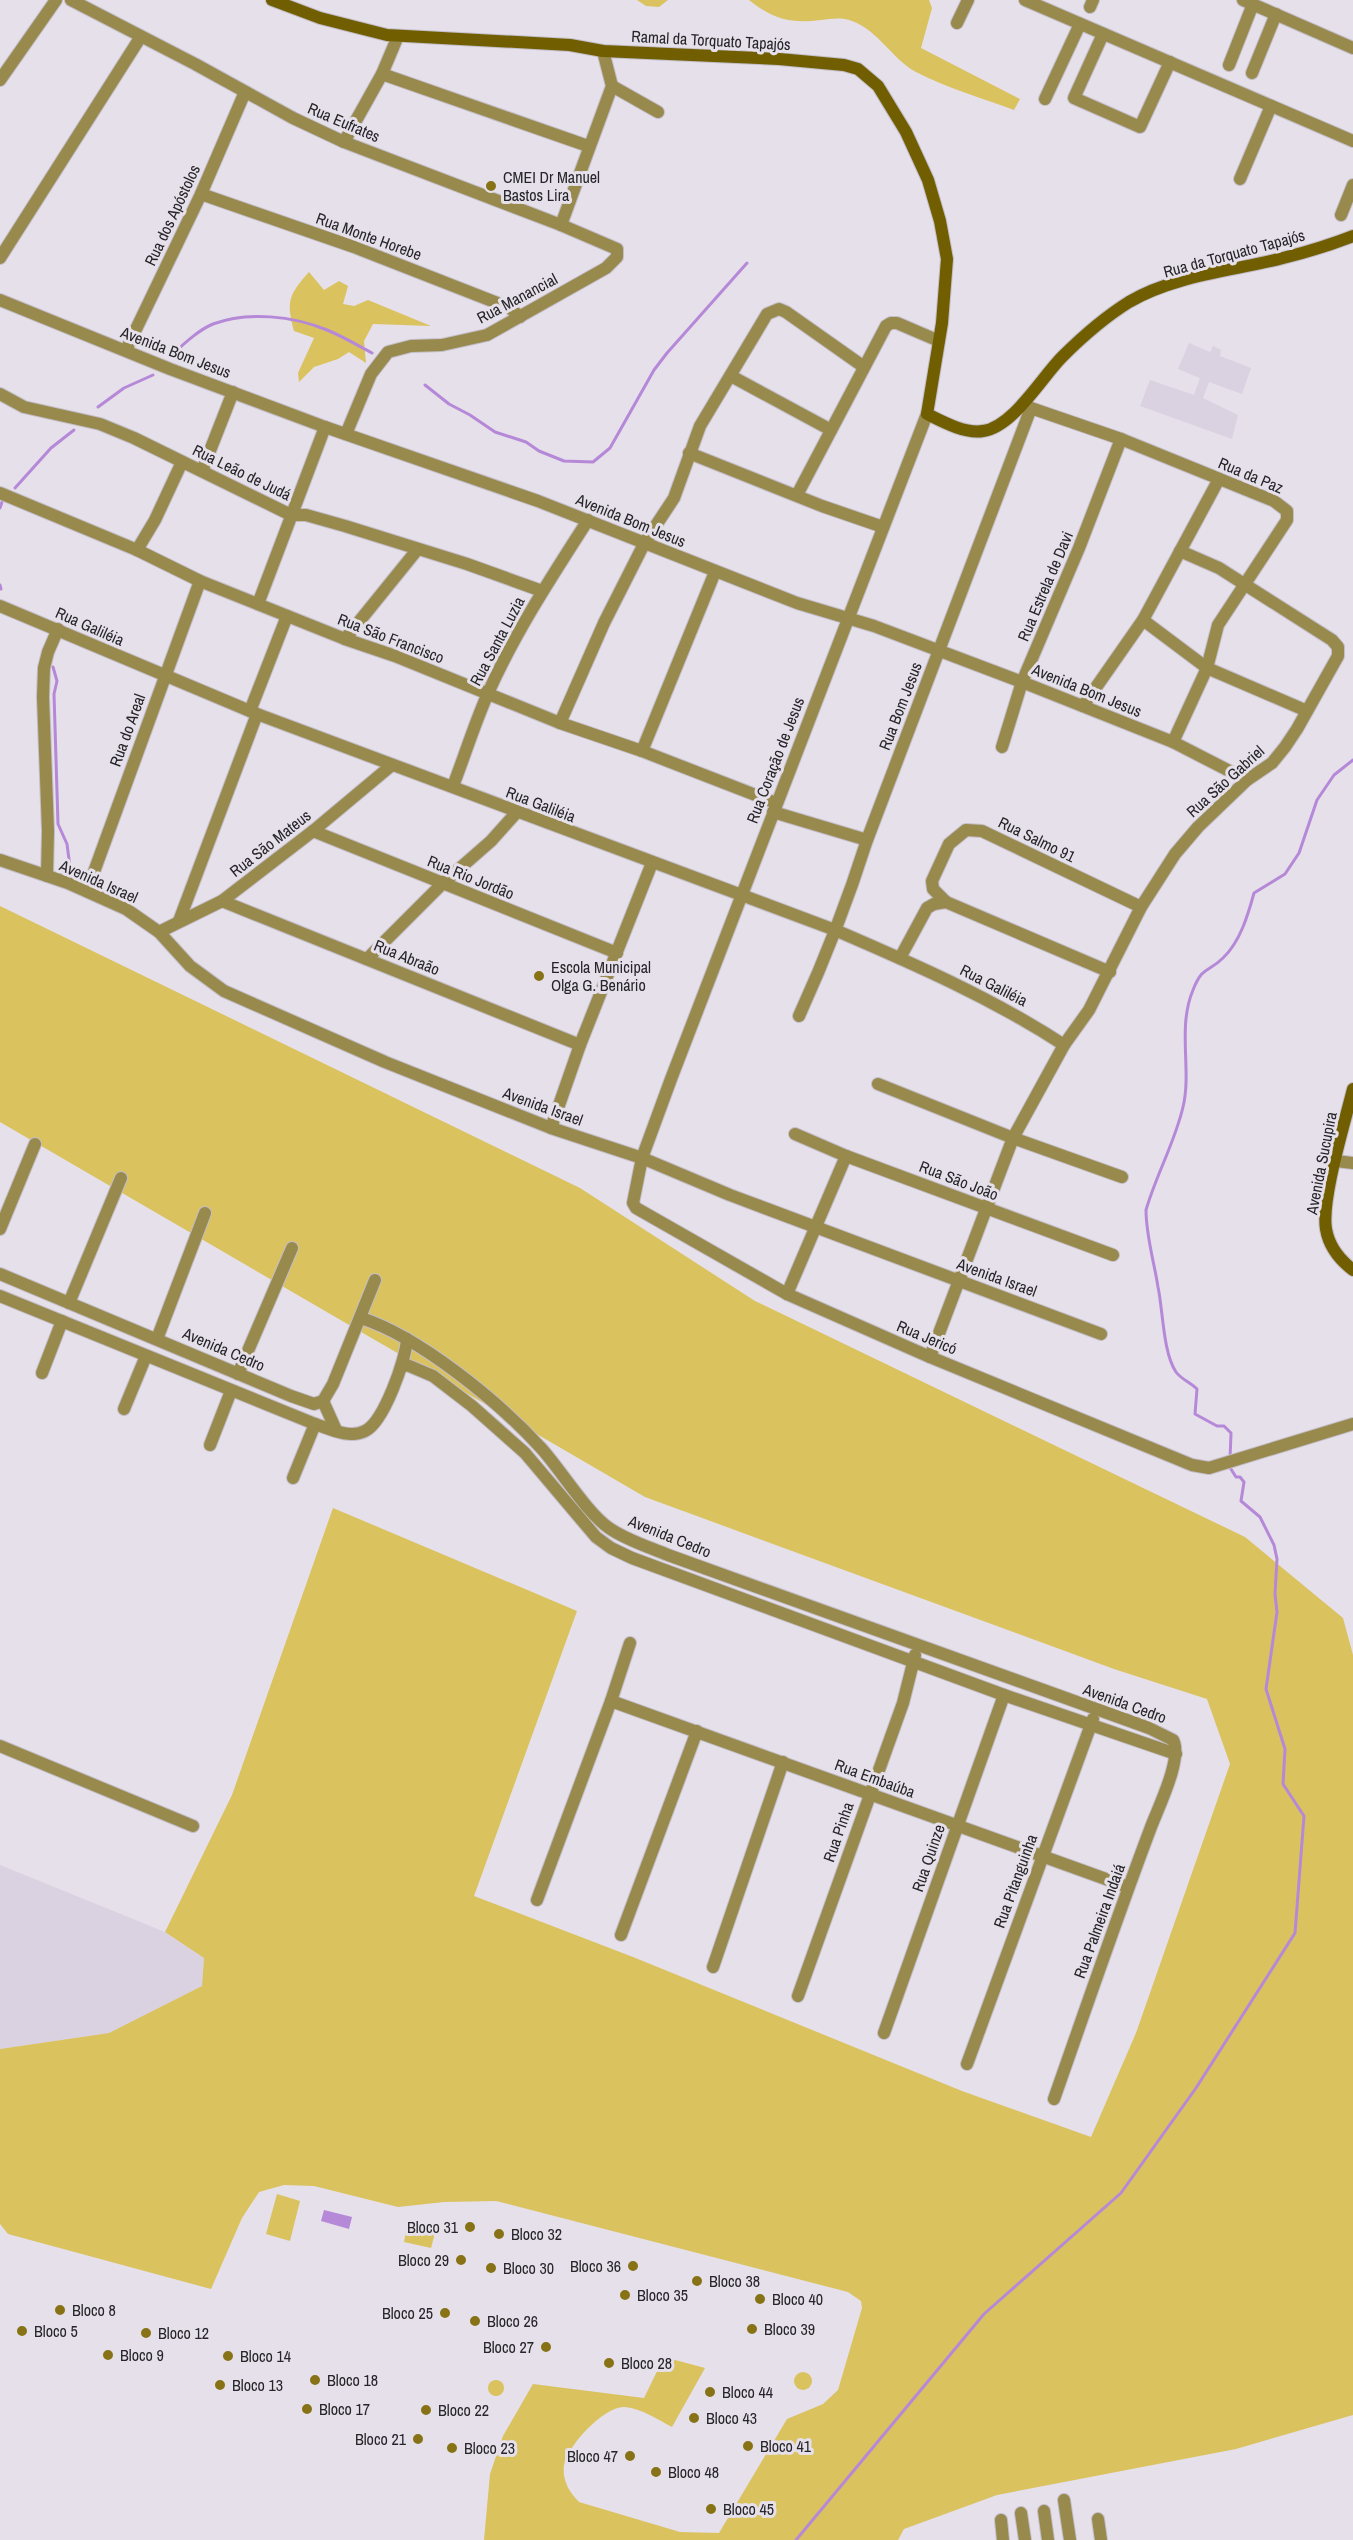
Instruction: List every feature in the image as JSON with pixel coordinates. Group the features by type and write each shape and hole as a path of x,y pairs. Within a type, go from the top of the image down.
{"street":[{"path":"0,80 56,0"},
{"path":"957,23 968,0"},
{"path":"1025,0 1353,141"},
{"name":"Ramal da Torquato Tapajós","path":"278,1 351,27 399,36 570,45 603,51 801,61 844,65 858,69 878,86 906,132 928,180 940,221 947,259 939,341"},
{"name":"Rua Eufrates","path":"76,2 293,118 344,142 606,243"},
{"path":"1228,65 1248,2 1353,48"},
{"path":"1252,74 1276,14"},
{"path":"1045,99 1080,24"},
{"path":"1103,34 1074,98 1140,127 1170,62"},
{"path":"344,142 382,74 399,36"},
{"path":"0,258 140,38"},
{"path":"561,225 588,146 612,86 603,51"},
{"path":"382,74 588,146"},
{"path":"612,86 658,112"},
{"name":"Rua dos Apóstolos","path":"126,350 201,194 245,92"},
{"path":"1240,179 1271,106"},
{"path":"1341,215 1353,185"},
{"name":"Rua Monte Horebe","path":"201,194 354,247 510,308 520,317"},
{"name":"Rua da Torquato Tapajós","path":"927,414 959,428 982,432 1027,406 1061,359 1102,322 1130,302 1169,285 1284,258 1353,236"},
{"name":"Rua Manancial","path":"346,434 371,374 388,352 411,346 442,345 466,341 487,334 585,281 614,261 618,251 606,243"},
{"name":"Avenida Bom Jesus","path":"0,300 325,427 588,520 715,572 940,650 1173,742 1246,780"},
{"path":"560,723 604,623 645,542 674,498 700,426 767,314 779,309 791,315 864,367"},
{"path":"797,495 882,332 891,323 939,341"},
{"name":"Rua Coração de Jesus","path":"634,1189 642,1158 741,896 927,414 939,341"},
{"path":"731,376 831,430"},
{"path":"202,471 233,392"},
{"name":"Rua Leão de Judá","path":"0,394 24,407 100,424 291,514 306,515 467,564 542,591"},
{"name":"Rua da Paz","path":"1027,406 1120,439 1280,504 1288,515 1218,625 1206,668 1173,742"},
{"name":"Rua Bom Jesus","path":"799,1016 835,930 940,650 1027,406"},
{"path":"258,604 325,427"},
{"name":"Rua Estrela de Davi","path":"1002,747 1022,682 1079,548 1120,439"},
{"path":"689,453 883,527"},
{"path":"137,550 155,520 182,462"},
{"path":"1083,706 1143,620 1220,479"},
{"name":"Rua São Francisco","path":"0,493 137,550 200,581 287,616 560,723 642,751 775,807 867,840"},
{"name":"Rua Santa Luzia","path":"453,786 488,693 542,591 588,520"},
{"path":"345,639 417,550"},
{"path":"1180,551 1220,568 1245,584"},
{"path":"642,751 715,572"},
{"name":"Rua do Areal","path":"87,891 200,581"},
{"name":"Rua São Gabriel","path":"930,1357 1013,1138 1064,1045 1089,1010 1141,907 1175,854 1198,827 1246,780 1272,763 1297,729 1338,656 1338,646 1324,635 1245,584"},
{"name":"Rua Galiléia","path":"0,606 253,712 835,930 1005,1008 1064,1045"},
{"path":"179,921 287,616"},
{"path":"1143,620 1206,668 1307,711"},
{"path":"47,876 44,668 58,629"},
{"name":"Rua São Mateus","path":"159,932 222,901 313,831 392,765"},
{"path":"367,959 443,883 491,841 517,812"},
{"name":"Rua Salmo 91","path":"946,902 933,890 932,880 949,844 966,830 982,831 1141,907"},
{"name":"Rua Rio Jordão","path":"313,831 616,953"},
{"name":"Avenida Israel","path":"0,860 87,891 133,913 159,932 190,966 224,991 385,1062 551,1128 642,1158 730,1196 816,1226 1101,1334"},
{"path":"551,1128 580,1044 652,863"},
{"name":"Rua Abraão","path":"222,901 580,1044"},
{"path":"900,958 927,908 946,902 1110,972"},
{"path":"878,1084 1013,1138 1122,1177"},
{"name":"Avenida Sucupira","path":"1353,1089 1327,1206 1326,1228 1332,1247 1342,1262 1353,1270"},
{"name":"Rua São João","path":"795,1134 846,1156 1113,1255"},
{"path":"0,1229 35,1144"},
{"path":"787,1294 846,1156"},
{"path":"1336,1161 1353,1163"},
{"path":"69,1303 121,1178"},
{"name":"Rua Jericó","path":"634,1189 633,1203 636,1208 787,1294 930,1357 1169,1457 1209,1468 1353,1424"},
{"path":"157,1339 205,1213"},
{"path":"238,1374 292,1248"},
{"name":"Avenida Cedro","path":"0,1274 309,1403 323,1401"},
{"path":"336,1431 323,1401 333,1384 375,1280"},
{"path":"0,1296 315,1424 353,1434 364,1432 375,1424 402,1368 407,1339"},
{"name":"Avenida Cedro","path":"361,1318 388,1328 407,1339 459,1375 540,1447 609,1528 659,1551 715,1572 1168,1736 1175,1744 1176,1754 1004,1695 611,1548 596,1537 525,1453 472,1406 433,1376 407,1365 402,1368"},
{"path":"42,1373 62,1322"},
{"path":"124,1409 146,1356"},
{"path":"210,1445 231,1391"},
{"path":"293,1478 315,1424"},
{"path":"541,1471 553,1463"},
{"path":"710,1586 715,1572"},
{"path":"537,1900 611,1701 630,1643"},
{"name":"Rua Pinha","path":"798,1996 903,1703 918,1645"},
{"name":"Rua Quinze","path":"884,2033 1004,1695"},
{"name":"Rua Embaúba","path":"611,1701 1128,1887"},
{"name":"Rua Pitanguinha","path":"967,2064 1096,1709"},
{"path":"621,1935 697,1731"},
{"path":"0,1746 193,1826"},
{"name":"Rua Palmeira Indaiá","path":"1054,2099 1128,1887 1167,1785 1176,1754"},
{"path":"713,1967 783,1762"},
{"path":"1064,2500 1070,2540"},
{"path":"1044,2511 1048,2540"},
{"path":"1021,2513 1025,2540"},
{"path":"1098,2519 1101,2540"},
{"path":"1001,2520 1003,2540"}],"shaded area":[{"path":"637,0 668,0 659,7 646,6"},
{"path":"749,0 929,0 932,8 921,48 1020,99 1014,110 928,78 907,66 870,31 852,21 783,19 766,12"},
{"path":"309,272 324,290 339,281 348,286 343,304 354,306 368,300 431,326 373,324 364,341 366,363 349,352 338,359 314,367 299,382 298,373 314,338 294,331 290,305 293,293"},
{"path":"1189,343 1210,352 1213,346 1221,350 1220,356 1251,368 1242,394 1209,382 1203,398 1238,415 1232,439 1140,406 1150,380 1194,395 1200,378 1178,369"},
{"path":"0,906 580,1188 755,1301 1245,1537 1343,1618 1353,1655 1353,2415 1236,2449 997,2495 904,2529 898,2540 484,2540 490,2474 503,2436 533,2384 644,2398 664,2357 705,2368 672,2427 631,2408 617,2408 607,2413 588,2428 572,2448 564,2465 565,2481 579,2502 680,2532 719,2533 787,2419 823,2404 838,2390 862,2308 861,2301 848,2292 496,2201 444,2202 398,2207 314,2186 284,2185 259,2192 242,2218 211,2289 8,2234 0,2224 0,2049 109,2033 202,1986 204,1958 165,1932 232,1795 333,1508 577,1611 474,1896 633,1957 962,2091 1091,2137 1136,2033 1230,1764 1207,1699 1114,1669 645,1497 0,1122"},
{"path":"0,1865 165,1932 204,1958 202,1986 109,2033 0,2049"},
{"path":"277,2194 300,2201 290,2241 266,2234"},
{"path":"324,2210 352,2217 349,2229 321,2221"},
{"path":"407,2226 435,2233 431,2248 404,2242"},
{"path":"799,2372 807,2372 812,2377 810,2388 799,2390 794,2385 794,2377"},
{"path":"496,2380 502,2382 504,2388 502,2394 496,2396 490,2394 488,2388 490,2382"}],"waterway":[{"path":"425,385 449,404 495,432 526,442 539,451 564,461 593,462 610,448 654,370 667,353 747,263"},
{"path":"176,351 213,324 255,316 300,321 314,325 372,353"},
{"path":"98,407 124,388 153,375"},
{"path":"15,488 51,448 74,430"},
{"path":"0,508 2,502"},
{"path":"0,585 1,589"},
{"path":"53,667 57,681 54,694 58,824 67,844 70,867"},
{"path":"1230,1459 1231,1433 1224,1426 1217,1426 1195,1414 1197,1389 1176,1372 1168,1354 1146,1210 1183,1107 1186,1078 1186,1019 1193,990 1203,973 1229,952 1239,936 1254,893 1285,874 1299,853 1317,800 1334,775 1353,760"},
{"path":"796,2540 984,2314 1121,2193 1196,2088 1295,1933 1304,1816 1283,1784 1285,1749 1266,1689 1277,1612 1275,1594 1277,1559 1274,1545 1260,1517 1241,1501 1244,1482 1240,1477 1236,1477 1229,1466"}],"place":[{"name":"CMEI Dr Manuel Bastos Lira","path":"491,186"},
{"name":"Escola Municipal Olga G. Benário","path":"539,976"},
{"name":"Bloco 31","path":"470,2227"},
{"name":"Bloco 32","path":"499,2234"},
{"name":"Bloco 29","path":"461,2260"},
{"name":"Bloco 36","path":"633,2266"},
{"name":"Bloco 30","path":"491,2268"},
{"name":"Bloco 38","path":"697,2281"},
{"name":"Bloco 35","path":"625,2295"},
{"name":"Bloco 40","path":"760,2299"},
{"name":"Bloco 8","path":"60,2310"},
{"name":"Bloco 25","path":"445,2313"},
{"name":"Bloco 26","path":"475,2321"},
{"name":"Bloco 39","path":"752,2329"},
{"name":"Bloco 5","path":"22,2331"},
{"name":"Bloco 12","path":"146,2333"},
{"name":"Bloco 27","path":"546,2347"},
{"name":"Bloco 9","path":"108,2355"},
{"name":"Bloco 14","path":"228,2356"},
{"name":"Bloco 28","path":"609,2363"},
{"name":"Bloco 18","path":"315,2380"},
{"name":"Bloco 13","path":"220,2385"},
{"name":"Bloco 44","path":"710,2392"},
{"name":"Bloco 17","path":"307,2409"},
{"name":"Bloco 22","path":"426,2410"},
{"name":"Bloco 43","path":"694,2418"},
{"name":"Bloco 21","path":"418,2439"},
{"name":"Bloco 41","path":"748,2446"},
{"name":"Bloco 23","path":"452,2448"},
{"name":"Bloco 47","path":"630,2456"},
{"name":"Bloco 48","path":"656,2472"},
{"name":"Bloco 45","path":"711,2509"}]}
